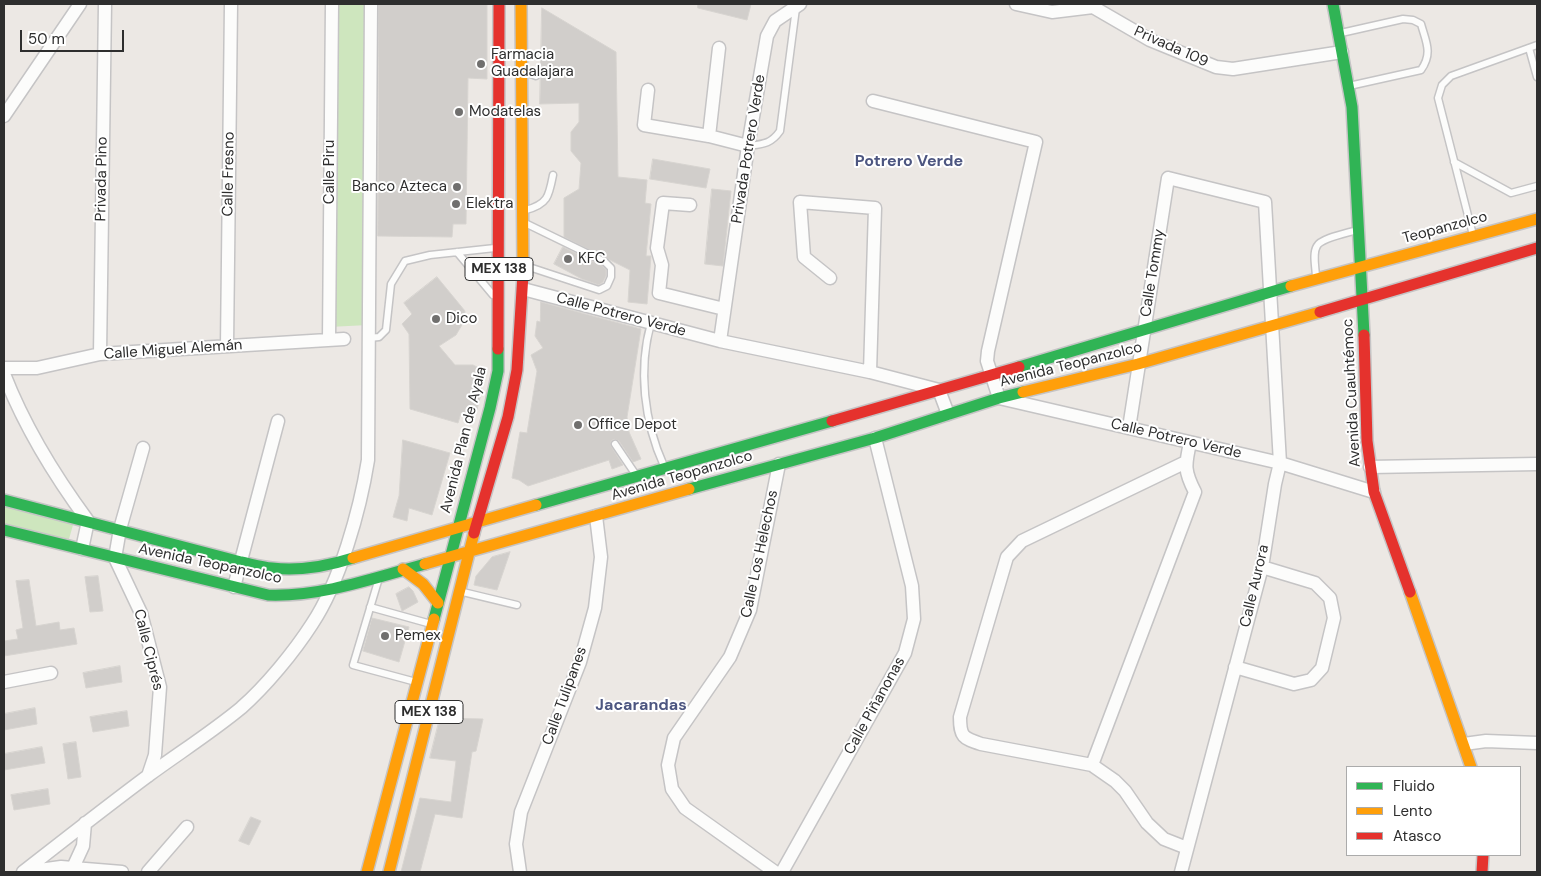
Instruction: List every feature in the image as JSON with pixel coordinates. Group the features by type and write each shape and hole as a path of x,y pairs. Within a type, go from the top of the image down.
{"main road":[{"name":"Avenida Plan de Ayala","path":"367,872 490,408 498,370 499,4"},
{"name":"MEX 138","path":"389,872 477,523 508,417 516,379 523,289 521,4"},
{"name":"Avenida Cuauhtémoc","path":"1332,4 1352,107 1357,163 1367,441 1374,492 1471,766"},
{"name":"Teopanzolco","path":"1361,267 1537,219"},
{"path":"1363,300 1537,248"},
{"name":"Avenida Teopanzolco","path":"4,530 268,595 291,596 330,589 450,558 596,516 692,474 939,390 1269,292 1361,267"},
{"name":"Avenida Teopanzolco","path":"4,500 241,562 273,568 297,568 341,562 457,530 665,468 692,474 779,464 875,438 999,398 1138,364 1363,300"},
{"path":"403,569 416,576 438,603"},
{"path":"1482,872 1483,856"}],"street":[{"path":"4,116 80,4"},
{"name":"Privada Pino","path":"100,354 104,4"},
{"name":"Calle Fresno","path":"227,345 231,4"},
{"name":"Calle Piru","path":"329,340 332,4"},
{"path":"23,872 148,776 241,708 280,667 313,624 341,562 363,493 368,460 370,4"},
{"path":"1016,4 1052,12 1092,6"},
{"name":"Privada Potrero Verde","path":"724,309 748,146 767,36 775,21 798,5"},
{"name":"Privada 109","path":"1092,6 1150,40 1216,67 1233,69 1342,52"},
{"path":"709,136 719,48"},
{"path":"648,90 644,125 709,136 748,146"},
{"path":"872,101 1036,142 988,351 987,361 999,398"},
{"name":"Calle Aurora","path":"1168,178 1265,202 1280,463 1274,484 1262,567 1181,872"},
{"name":"Calle Tommy","path":"1129,428 1168,178"},
{"path":"830,278 804,257 800,202 876,208 870,372"},
{"path":"690,205 663,203 657,248 662,264 660,293 724,309 720,341"},
{"name":"Calle Potrero Verde","path":"523,289 720,341 870,372 939,390"},
{"name":"Calle Miguel Alemán","path":"4,368 37,368 100,354 344,339"},
{"path":"4,374 13,399 33,438 57,478 88,522 82,549"},
{"path":"939,390 948,414"},
{"name":"Calle Potrero Verde","path":"999,398 1280,463 1374,492"},
{"path":"234,587 278,421"},
{"name":"Calle Piñanonas","path":"782,872 905,653 914,619 912,586 875,438"},
{"path":"1092,765 1195,492 1187,477 1186,462 1190,443"},
{"path":"115,558 120,530 143,448"},
{"path":"1186,462 1022,541 1008,557 960,717 960,730 966,739 981,744 1092,765 1115,781 1125,791 1147,823 1164,839 1187,848"},
{"name":"Calle Los Helechos","path":"775,872 686,808 672,789 668,765 674,738 730,657 750,610 779,464"},
{"path":"1370,467 1537,464"},
{"name":"Calle Tulipanes","path":"520,872 516,844 521,812 580,662 595,608 601,556 596,516"},
{"name":"Calle Ciprés","path":"115,558 141,613 160,687 155,755 148,776"},
{"path":"1236,667 1294,684 1311,680 1322,668 1334,618 1330,598 1315,583 1262,567"},
{"path":"4,682 51,673"},
{"path":"1464,744 1486,741 1537,743"},
{"path":"72,870 82,846 85,824"},
{"path":"148,872 187,827"},
{"path":"23,872 48,868 122,872"}],"lane":[{"path":"748,146 774,139 780,131 798,5"},
{"path":"1339,34 1404,19 1413,20 1421,24 1428,48 1427,61 1421,70 1348,86"},
{"path":"1474,236 1438,98 1442,85 1451,76 1537,45"},
{"path":"1529,48 1537,78"},
{"path":"521,70 536,76"},
{"path":"1454,162 1511,193 1537,186"},
{"path":"523,265 600,290 607,286 612,277 611,268 606,262 522,217 538,206 549,195 553,175"},
{"path":"1316,279 1315,252 1317,244 1322,240 1359,229"},
{"path":"368,338 379,337 386,330 391,284 405,261 430,255 499,247"},
{"path":"458,252 499,302"},
{"path":"651,323 644,362 644,384 648,413 665,468"},
{"path":"616,444 636,476"},
{"path":"380,575 353,665 418,682"},
{"path":"460,592 517,605"},
{"path":"370,608 432,624"}],"green space":[{"path":"332,4 371,4 368,325 329,327"},
{"path":"4,500 75,518 67,546 4,530"}],"building":[{"path":"379,4 487,4 487,79 468,78 466,224 453,224 452,237 378,236"},
{"path":"698,4 751,4 747,20 698,8"},
{"path":"542,8 616,52 618,177 647,180 645,203 651,204 646,256 651,256 647,304 628,302 630,270 564,237 564,198 579,189 581,163 571,151 571,132 579,122 579,103 540,104"},
{"path":"653,159 710,169 706,188 650,179"},
{"path":"712,189 731,191 723,266 705,264"},
{"path":"563,247 602,266 606,270 603,282 599,285 582,279 554,264"},
{"path":"437,277 465,311 463,323 456,335 439,346 455,365 473,365 483,370 481,394 476,413 473,416 461,413 458,423 410,409 409,334 402,324 412,314 404,303"},
{"name":"Office Depot","path":"541,302 641,329 627,417 629,432 641,459 633,462 619,441 614,439 611,441 611,446 623,465 612,469 609,460 528,486 512,478 520,432 527,433 537,371 531,355 543,348 535,336 537,321 540,322"},
{"path":"403,440 450,453 432,515 409,508 407,521 393,517 399,496"},
{"path":"510,552 497,590 474,585 476,576 492,557"},
{"path":"98,576 103,611 90,612 85,577"},
{"path":"29,580 36,626 59,622 60,630 74,628 77,644 4,656 4,641 18,639 16,630 23,628 16,581"},
{"path":"409,587 418,602 402,611 396,594"},
{"path":"372,618 409,627 399,662 363,651"},
{"path":"120,666 122,682 86,688 83,673"},
{"path":"35,708 37,724 4,730 4,714"},
{"path":"127,711 129,726 93,732 90,717"},
{"path":"440,718 483,719 476,751 472,752 462,818 435,814 420,872 401,872 420,798 451,802 456,761 430,758"},
{"path":"76,742 81,777 68,779 63,744"},
{"path":"42,747 45,763 4,770 4,754"},
{"path":"48,789 50,804 14,810 11,795"},
{"path":"251,817 261,821 249,845 239,841"}],"traffic: fast":[{"path":"1333,4 1352,107 1364,335"},
{"path":"1019,367 1291,286"},
{"path":"434,619 490,408 498,371 498,349"},
{"path":"689,489 875,438 1023,392"},
{"path":"536,505 832,421"},
{"path":"4,500 264,567 282,569 302,568 353,558"},
{"path":"4,530 268,595 288,595 328,590 425,564"}],"traffic: slow":[{"path":"521,4 523,274"},
{"path":"1291,286 1537,219"},
{"path":"1023,392 1138,364 1320,312"},
{"path":"425,564 689,489"},
{"path":"353,558 536,505"},
{"path":"389,872 474,533"},
{"path":"403,569 423,584 438,603"},
{"path":"1410,592 1471,766"},
{"path":"367,872 434,619"}],"traffic: jam":[{"path":"498,349 499,4"},
{"path":"1320,312 1537,248"},
{"path":"474,533 508,417 517,370 523,274"},
{"path":"1364,335 1367,441 1374,492 1410,592"},
{"path":"832,421 1019,367"},
{"path":"1482,872 1483,856"}],"place":[{"name":"Farmacia Guadalajara","path":"481,64"},
{"name":"Modatelas","path":"459,112"},
{"name":"Banco Azteca","path":"457,187"},
{"name":"Elektra","path":"456,204"},
{"name":"KFC","path":"568,259"},
{"name":"Dico","path":"436,319"},
{"name":"Office Depot","path":"578,425"},
{"name":"Pemex","path":"385,636"}],"district":[{"name":"Potrero Verde","path":"909,162"},
{"name":"Jacarandas","path":"641,706"}]}
